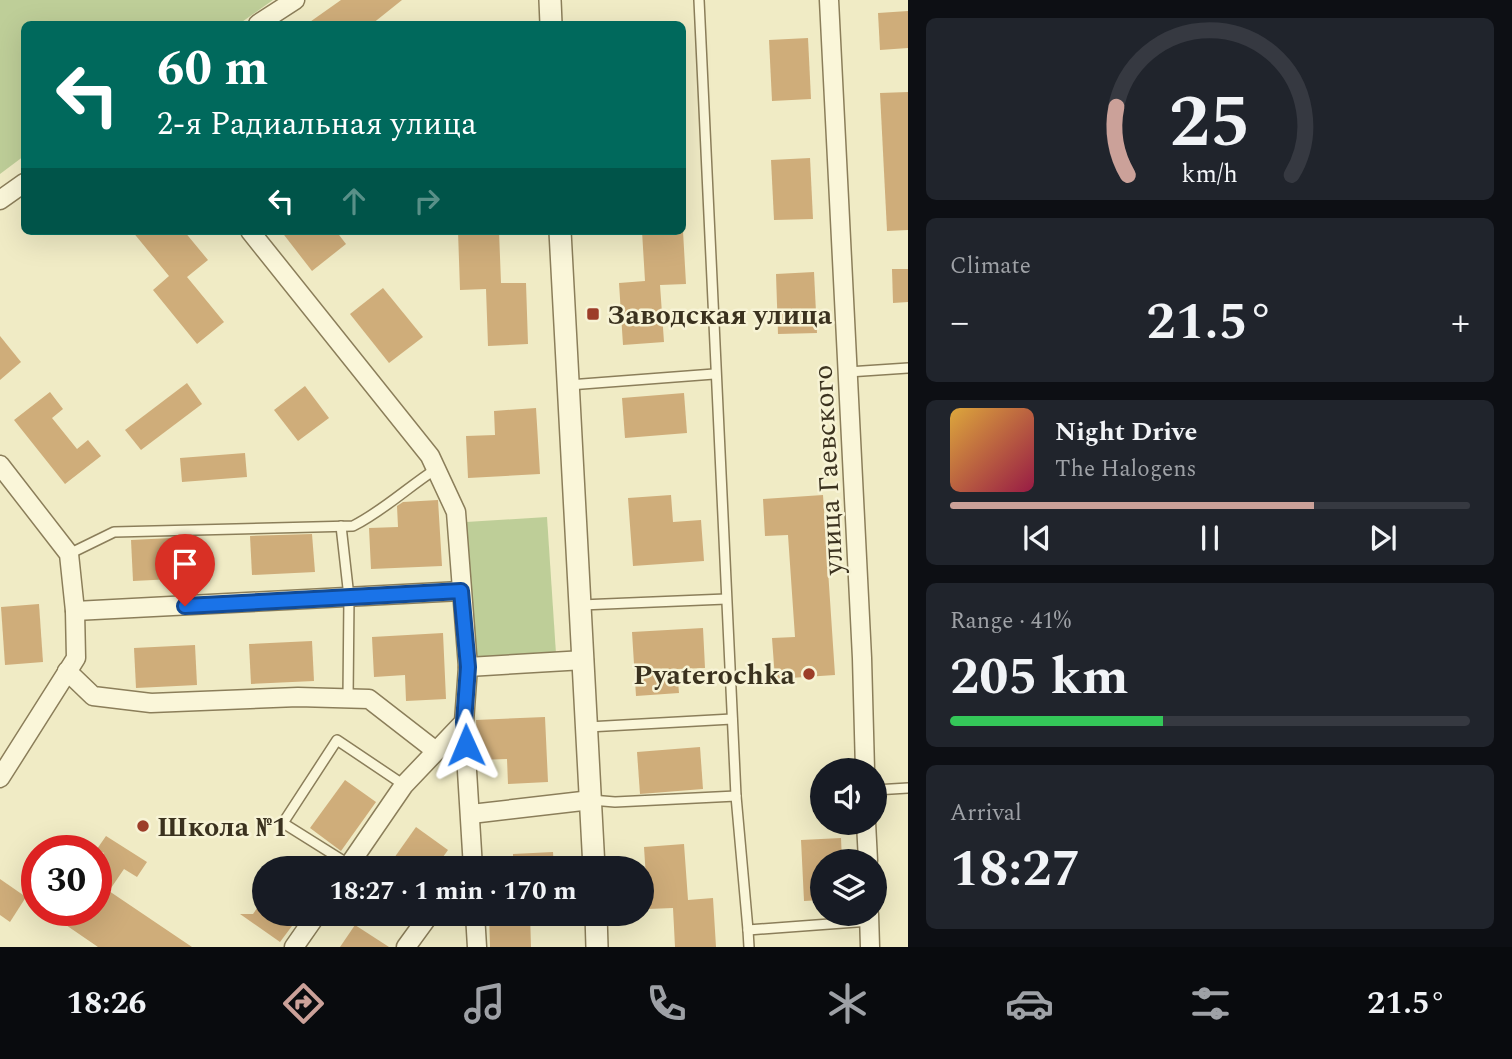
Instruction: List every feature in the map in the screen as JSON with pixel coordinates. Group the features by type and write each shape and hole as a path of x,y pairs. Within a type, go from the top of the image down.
{"street":[{"path":"263,21 295,0"},
{"path":"550,0 551,21"},
{"name":"улица Гаевского","path":"829,0 864,758"},
{"path":"0,200 21,185"},
{"path":"253,235 430,456 456,512 468,667 464,722 471,814 469,856"},
{"path":"560,235 593,856"},
{"path":"0,465 69,554 75,611 76,657 0,778"},
{"path":"75,611 461,591"},
{"path":"468,667 584,660"},
{"path":"67,671 93,696 151,703 298,696 369,699 436,751"},
{"path":"356,856 404,785 464,722"},
{"path":"471,814 591,800"},
{"path":"294,947 309,926"},
{"path":"406,947 421,926"},
{"path":"476,926 477,947"},
{"path":"596,926 597,947"},
{"path":"869,926 870,947"}],"lane":[{"path":"699,0 707,143 714,374 736,796 749,947"},
{"path":"848,372 908,368"},
{"path":"568,385 714,374"},
{"path":"69,554 114,532 353,526 376,515 402,491 436,469"},
{"path":"341,526 349,597 348,698"},
{"path":"581,605 726,599"},
{"path":"587,727 732,719"},
{"path":"334,856 283,823 337,740 404,785"},
{"path":"887,789 908,788"},
{"path":"591,800 615,802 736,796"},
{"path":"748,930 810,923"}],"green space":[{"path":"0,0 273,0 243,21 21,21 21,158 0,174"},
{"path":"547,517 556,654 475,659 466,522"}],"building":[{"path":"341,0 402,0 376,21 311,21"},
{"path":"908,11 908,48 880,50 878,13"},
{"path":"808,38 811,99 772,101 769,40"},
{"path":"908,92 908,230 887,231 880,93"},
{"path":"810,158 813,219 774,220 771,160"},
{"path":"135,235 187,235 208,260 187,277 224,322 197,344 153,290 169,276"},
{"path":"284,235 339,235 346,244 312,271"},
{"path":"458,235 499,235 501,283 526,283 528,344 488,346 486,289 460,290"},
{"path":"642,235 683,235 686,284 660,285 664,342 623,345 619,283 645,281"},
{"path":"892,269 908,269 908,302 893,303"},
{"path":"814,272 817,333 778,334 776,274"},
{"path":"383,288 423,337 389,363 350,314"},
{"path":"0,336 21,362 0,380"},
{"path":"187,383 202,404 141,450 125,430"},
{"path":"305,386 329,418 298,441 274,410"},
{"path":"50,392 63,409 52,418 77,449 88,440 101,456 65,484 14,420"},
{"path":"684,393 687,433 625,438 622,398"},
{"path":"536,408 540,474 468,478 466,436 495,435 494,411"},
{"path":"245,453 247,477 182,482 180,458"},
{"path":"671,495 673,522 701,520 704,561 633,566 628,498"},
{"path":"823,495 835,675 775,679 772,638 795,637 788,535 765,536 763,499"},
{"path":"438,500 442,566 371,569 369,528 398,527 397,506 403,502"},
{"path":"312,534 315,572 252,575 250,536"},
{"path":"192,537 194,578 133,581 131,540"},
{"path":"39,604 43,662 5,665 1,607"},
{"path":"703,628 705,668 677,669 679,693 636,696 632,632"},
{"path":"443,633 446,699 406,701 405,675 374,677 372,637"},
{"path":"312,641 314,681 251,684 249,644"},
{"path":"195,645 197,685 136,688 134,648"},
{"path":"545,717 548,782 508,784 507,759 478,760 476,720"},
{"path":"700,747 703,789 640,794 637,752"},
{"path":"345,780 376,802 341,851 310,828"},
{"path":"416,827 448,850 444,856 395,856"},
{"path":"841,838 841,849 810,849 810,901 804,901 801,840"},
{"path":"112,840 147,862 137,877 124,869 112,887"},
{"path":"684,844 688,900 713,898 716,947 675,947 673,908 654,909 654,856 645,856 644,847"},
{"path":"553,852 553,856 513,856"},
{"path":"0,879 21,894 21,905 10,922 0,915"},
{"path":"112,893 192,947 98,947 67,926 112,926"},
{"path":"240,914 252,914 252,922"},
{"path":"257,926 292,926 280,942"},
{"path":"357,926 389,947 340,947"},
{"path":"489,926 530,926 531,947 490,947"}],"place":[{"name":"Заводская улица","path":"593,314"},
{"name":"Pyaterochka","path":"809,674"},
{"name":"Школа №1","path":"143,826"}],"route":[{"path":"185,606 461,591 468,667 464,722 466,745"}]}
